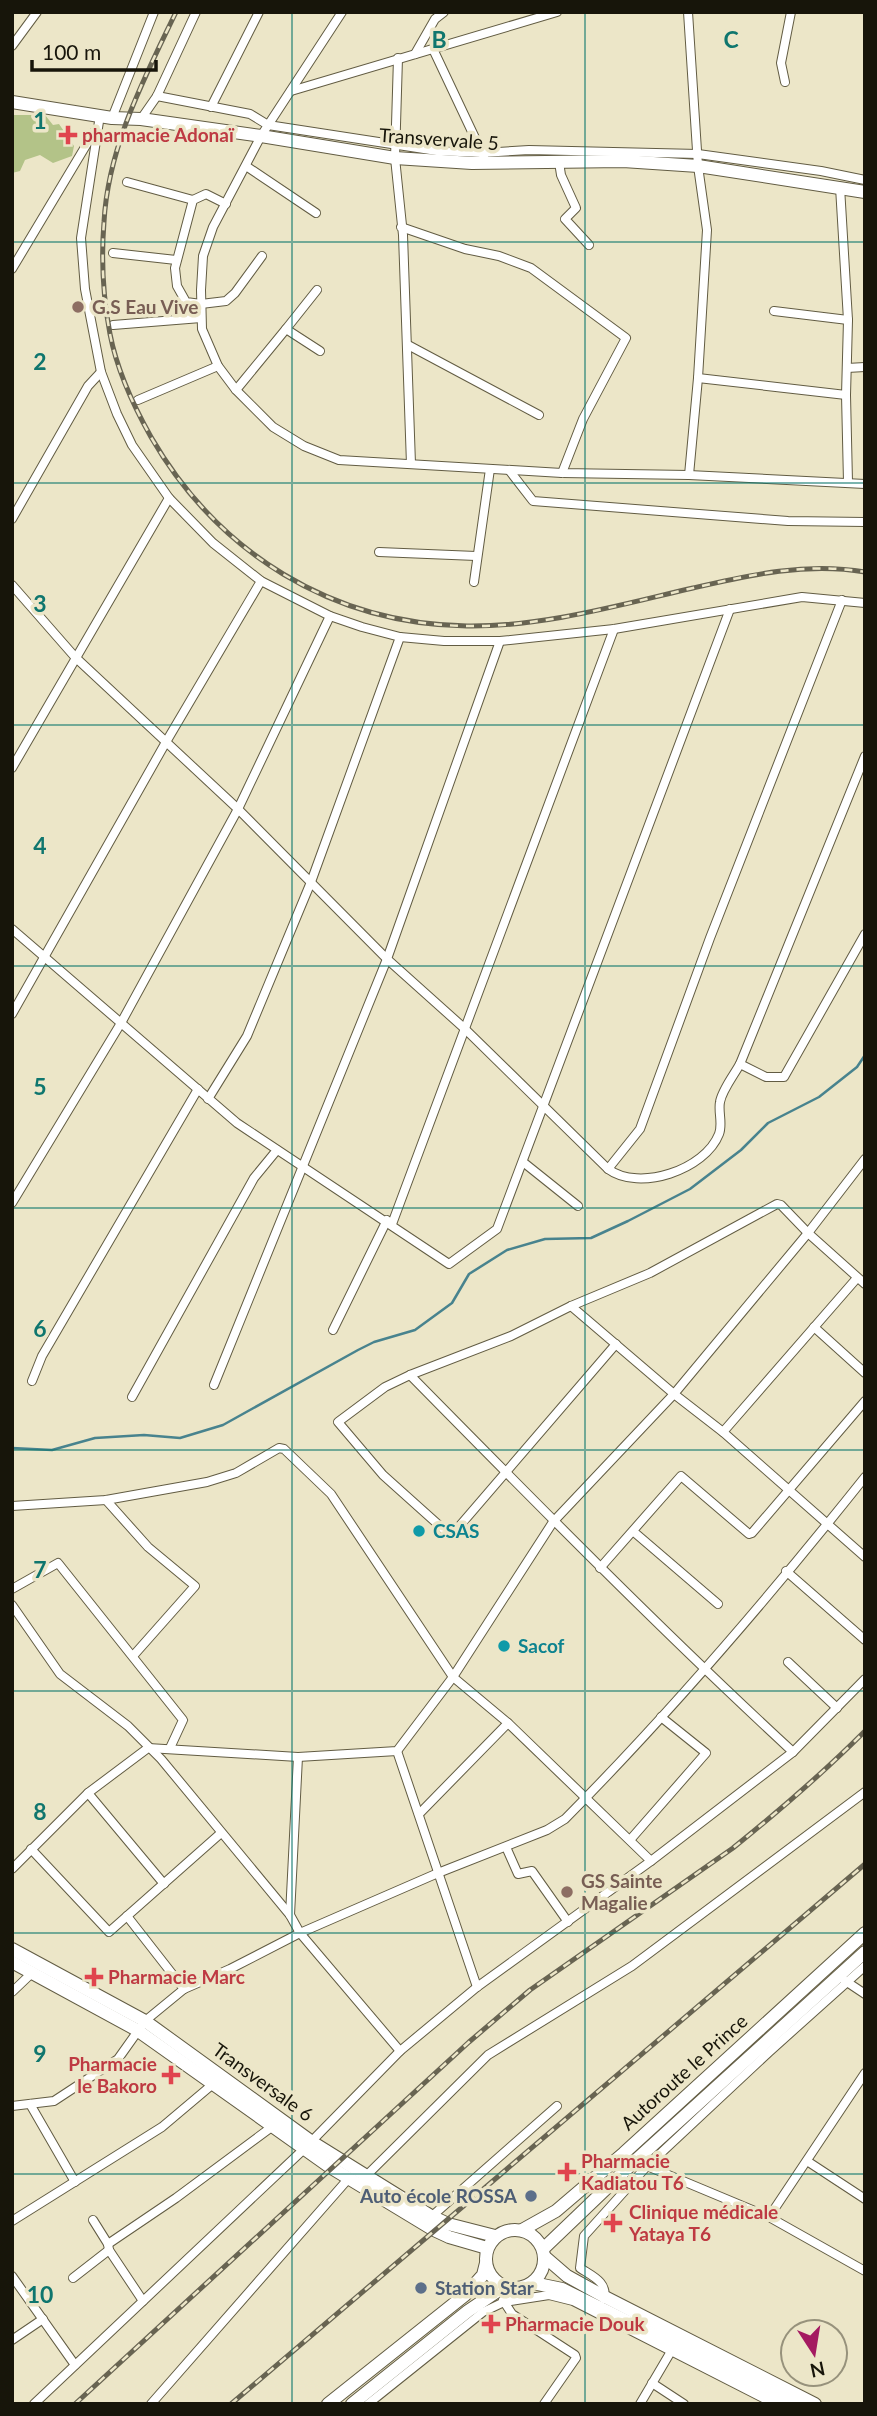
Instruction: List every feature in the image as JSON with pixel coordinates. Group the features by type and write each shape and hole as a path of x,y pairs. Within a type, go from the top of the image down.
{"main road":[{"name":"Transvervale 5","path":"12,102 106,116 265,130 395,158 484,158 559,162 698,160 865,192"},
{"name":"Autoroute le Prince","path":"522,2230 556,2211 605,2169 865,1933"},
{"name":"Transversale 6","path":"12,1950 141,2026 308,2146 427,2220 449,2237 487,2248"},
{"name":"Autoroute le Prince","path":"544,2253 843,1979 865,1952"},
{"name":"Transversale 6","path":"12,1962 141,2026 213,2084 273,2126 308,2146"},
{"name":"Transversale 6","path":"427,2220 495,2236"},
{"path":"328,2404 465,2295 483,2275 487,2248 495,2236 508,2230 522,2230 538,2240 544,2253 567,2276 673,2348 795,2404"},
{"path":"352,2404 468,2311 515,2288 533,2283 541,2273 544,2253"},
{"path":"486,2263 502,2294"},
{"path":"533,2283 602,2302 815,2404"}],"street":[{"path":"12,46 37,12"},
{"path":"12,269 106,116 154,12"},
{"path":"141,119 157,96 196,12"},
{"path":"211,107 259,12"},
{"path":"342,12 265,130 213,227 203,256 202,329 218,366 236,390 273,427 304,446 339,460 562,473 689,475 865,484"},
{"path":"415,54 435,19 444,12"},
{"path":"291,91 557,12"},
{"path":"688,12 698,160 708,230 689,475"},
{"path":"785,82 781,63 791,12"},
{"path":"433,49 484,158"},
{"path":"398,58 395,158 408,345 411,464"},
{"path":"157,96 250,114 265,130 396,144 484,158 529,150 698,160 821,171 865,180"},
{"path":"96,129 82,238 85,289 101,372 132,445 169,498 213,543 261,581 330,616 400,637 444,641 500,641 614,629 802,597 865,603"},
{"path":"559,162 561,175 576,208 565,219 589,245"},
{"path":"246,166 316,212"},
{"path":"127,182 193,200 206,194 226,204"},
{"path":"840,187 848,320 848,482"},
{"path":"193,200 176,260 177,286 186,302 201,304 226,301 262,256"},
{"path":"401,228 531,268 625,338 583,419 562,473"},
{"path":"113,253 176,260"},
{"path":"236,390 317,290"},
{"path":"774,310 848,320"},
{"path":"113,325 201,318"},
{"path":"286,330 320,351"},
{"path":"408,345 539,415"},
{"path":"138,400 218,366"},
{"path":"847,368 865,367"},
{"path":"12,519 89,386 101,372"},
{"path":"698,378 846,395"},
{"path":"474,582 490,469"},
{"path":"509,470 533,501 788,521 865,522"},
{"path":"12,768 169,498"},
{"path":"379,552 477,555"},
{"path":"12,1014 261,581"},
{"path":"12,585 75,657 238,809 387,959 464,1028 607,1169 616,1175 633,1179 653,1178 688,1167 713,1146 721,1132 720,1101 740,1064 865,756"},
{"path":"607,1169 639,1129 710,938 842,600"},
{"path":"12,929 208,1099 277,1150 449,1264 497,1229 730,609"},
{"path":"12,1203 121,1023 238,809 330,616"},
{"path":"333,1330 389,1222 614,629"},
{"path":"208,1099 247,1036 311,882 400,637"},
{"path":"214,1385 387,959 500,641"},
{"path":"740,1064 766,1077 784,1077 865,934"},
{"path":"32,1381 42,1356 198,1089"},
{"path":"132,1397 254,1178 277,1150"},
{"path":"12,1869 88,1793 148,1748 299,1757 397,1751 453,1677 553,1522 674,1394 808,1233 865,1159"},
{"path":"523,1162 578,1206"},
{"path":"616,1344 451,1536 383,1475 338,1422 385,1387 511,1336 571,1306 650,1273 777,1204 865,1284"},
{"path":"723,1432 857,1278"},
{"path":"571,1306 723,1432 865,1557"},
{"path":"814,1327 865,1373"},
{"path":"410,1375 553,1522 704,1670 793,1752"},
{"path":"600,1568 681,1476 751,1534 865,1401"},
{"path":"12,1506 106,1500 206,1482 236,1473 279,1448 284,1449 331,1494 453,1677 508,1723 652,1861"},
{"path":"12,2106 54,2101 118,2059 141,2026 184,1989 300,1933 438,1873 506,1847 565,1819 704,1670 828,1525 864,1478"},
{"path":"106,1500 148,1547 195,1586 133,1656"},
{"path":"634,1532 718,1604"},
{"path":"12,1589 58,1563 183,1720 170,1748"},
{"path":"786,1571 865,1640"},
{"path":"12,1605 60,1674 128,1726 161,1759 290,1915 300,1933 400,2051"},
{"path":"788,1662 837,1708"},
{"path":"34,2404 308,2146 400,2051 477,1987 652,1861 793,1752 865,1679"},
{"path":"630,1840 706,1753 662,1717"},
{"path":"419,1814 508,1723"},
{"path":"397,1751 477,1987"},
{"path":"290,1915 299,1757"},
{"path":"88,1793 164,1884"},
{"path":"151,2404 358,2179 488,2055 632,1966 865,1793"},
{"path":"32,1849 108,1932 221,1833"},
{"path":"506,1847 518,1874 532,1871 568,1922"},
{"path":"127,1916 184,1989"},
{"path":"865,1966 843,1979 865,1994"},
{"path":"12,1992 33,1972"},
{"path":"769,2217 865,2073"},
{"path":"12,2221 162,2127 213,2084"},
{"path":"30,2104 75,2182"},
{"path":"427,2220 557,2106"},
{"path":"73,2277 109,2247 273,2126"},
{"path":"807,2161 865,2199"},
{"path":"602,2302 606,2290 602,2283 580,2267 584,2236 641,2164 769,2217 865,2271"},
{"path":"93,2220 143,2301"},
{"path":"12,2276 75,2365"},
{"path":"368,2404 502,2294 551,2290 673,2348 775,2404"},
{"path":"502,2294 512,2315 575,2355 576,2358 544,2404"},
{"path":"12,2340 43,2319"},
{"path":"640,2404 673,2348"},
{"path":"652,2383 684,2404"}],"green space":[{"path":"12,115 45,115 53,125 59,124 74,146 72,156 53,163 40,155 25,160 20,171 12,173"}],"waterway":[{"path":"12,1448 52,1450 95,1438 144,1435 180,1438 223,1425 374,1342 415,1330 452,1303 469,1274 507,1250 545,1239 591,1238 690,1189 741,1150 768,1123 819,1097 857,1067 865,1055"}],"railway":[{"path":"176,12 130,114 112,167 103,236 106,306 110,334 121,374 151,437 178,478 210,515 245,547 284,574 325,596 370,612 417,622 467,626 552,619 778,571 821,568 865,572"},
{"path":"75,2404 469,2042 530,1990 733,1848 865,1731"},
{"path":"231,2404 865,1864"}],"place":[{"name":"pharmacie Adonaï","path":"68,135"},
{"name":"G.S Eau Vive","path":"78,307"},
{"name":"CSAS","path":"419,1531"},
{"name":"Sacof","path":"504,1646"},
{"name":"GS Sainte Magalie","path":"567,1892"},
{"name":"Pharmacie Marc","path":"94,1977"},
{"name":"Pharmacie le Bakoro","path":"171,2075"},
{"name":"Pharmacie Kadiatou T6","path":"567,2172"},
{"name":"Auto école ROSSA","path":"531,2196"},
{"name":"Clinique médicale Yataya T6","path":"613,2223"},
{"name":"Station Star","path":"421,2288"},
{"name":"Pharmacie Douk","path":"491,2324"}]}
